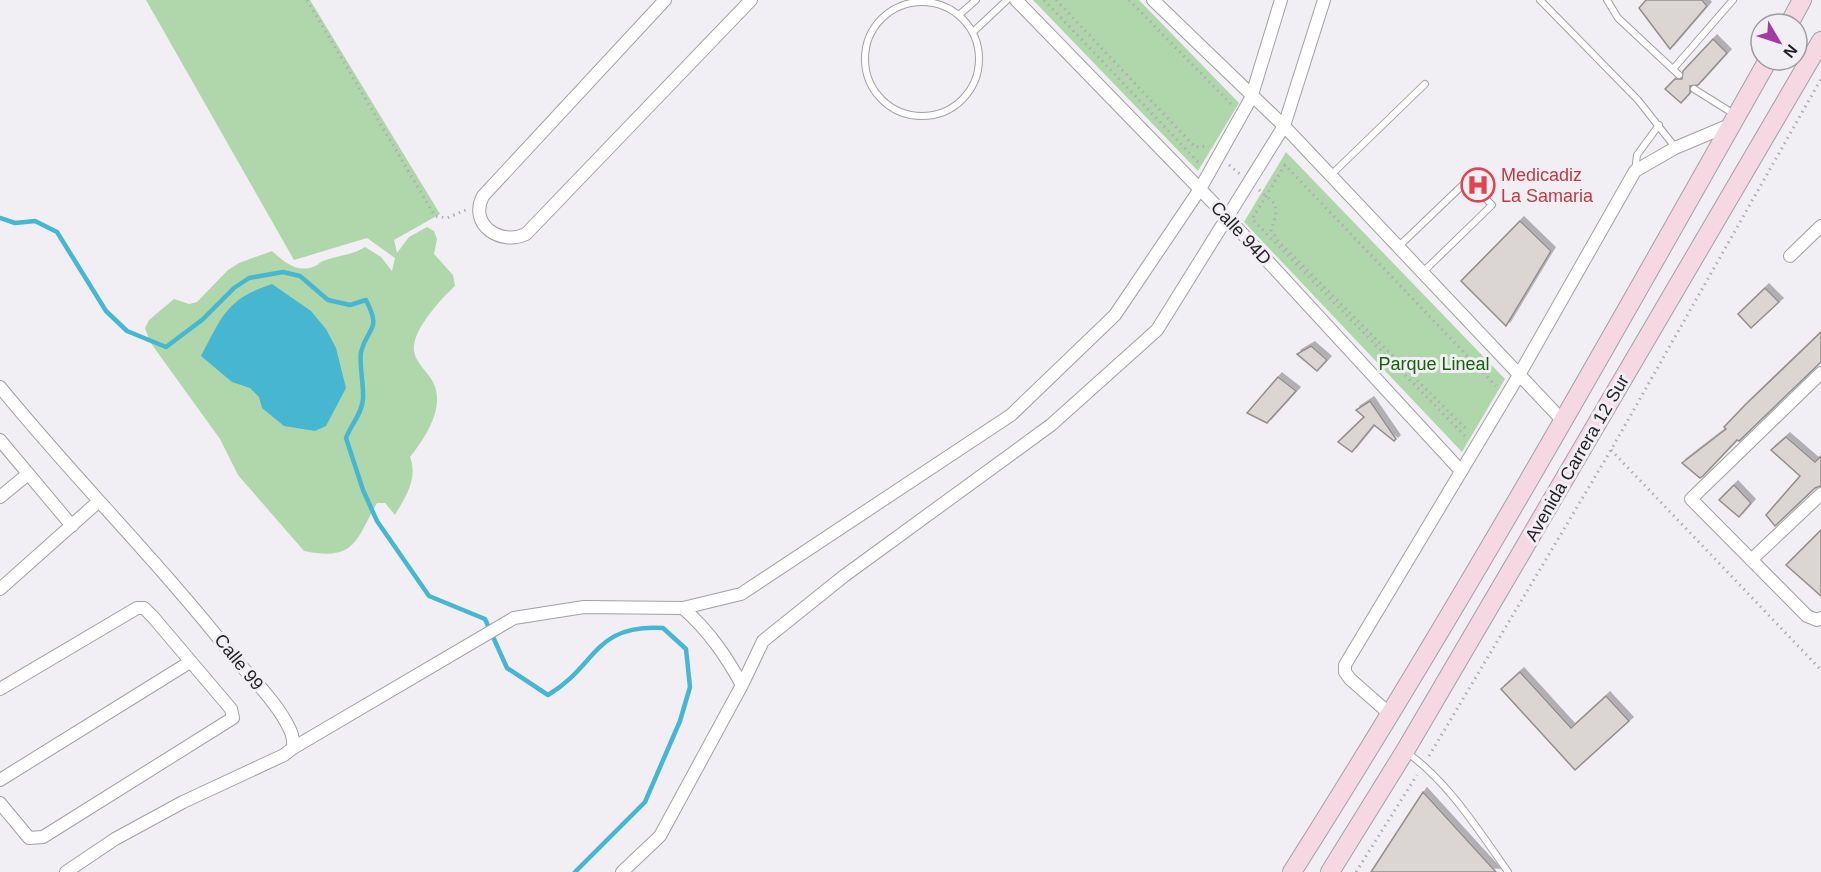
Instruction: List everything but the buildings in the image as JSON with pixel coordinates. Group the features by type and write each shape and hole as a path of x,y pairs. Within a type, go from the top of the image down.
{"street":[{"path":"665,0 483,196 478,205 479,214 485,227 492,234 504,238 516,238 526,234 751,0"},
{"name":"Calle 94D","path":"1016,0 1228,218 1461,471"},
{"path":"1153,0 1251,98 1284,126 1563,421"},
{"path":"66,872 115,839 183,801 284,755 514,618 584,607 683,608 741,594 1011,416 1115,315 1200,189 1251,98 1281,0"},
{"path":"622,872 660,836 742,686 763,640 844,576 1051,425 1157,330 1284,126 1324,0"},
{"name":"Avenida Carrera 12 Sur","path":"1330,872 1405,752 1821,41"},
{"name":"Avenida Carrera 12 Sur","path":"1292,872 1391,715 1563,421 1761,72"},
{"path":"1391,715 1350,679 1345,672 1345,665 1519,375 1635,171 1675,148 1734,120"},
{"path":"1790,256 1821,226"},
{"path":"1821,373 1691,499 1807,616 1817,620 1821,618"},
{"name":"Calle 99","path":"0,387 47,445 158,565 274,704 294,738 293,748"},
{"path":"0,440 72,526"},
{"path":"0,497 28,474"},
{"path":"1751,560 1821,494"},
{"path":"0,589 99,501"},
{"path":"0,690 138,608 144,608 231,710 233,718 229,723 43,837 29,838 0,803"},
{"path":"683,608 705,627 725,655 742,686"},
{"path":"0,780 190,663"}],"lane":[{"path":"959,15 976,0"},
{"path":"973,32 1007,0"},
{"path":"1540,0 1659,125 1675,148"},
{"path":"1607,0 1618,18 1679,75"},
{"path":"1673,69 1732,0"},
{"path":"914,2 938,3 959,15 973,32 979,56 975,80 962,100 942,113 918,116 895,110 876,94 866,73 865,49 874,26 892,10 914,2"},
{"path":"1330,176 1425,84"},
{"path":"1694,89 1734,120"},
{"path":"1635,171 1638,155 1659,125"},
{"path":"1399,246 1468,180 1492,205 1423,272"},
{"path":"1405,752 1423,766 1463,810 1508,872"}],"path":[{"path":"307,0 435,216 447,218 478,205"},
{"path":"1044,0 1198,165 1215,136"},
{"path":"1056,0 1195,147 1209,147 1275,204 1276,215 1271,230 1279,242 1468,431"},
{"path":"1130,0 1233,106 1227,116"},
{"path":"1356,872 1423,766 1611,450 1821,79"},
{"path":"1465,436 1252,219 1285,165 1496,386"},
{"path":"1611,450 1821,670"}],"green space":[{"path":"146,0 310,0 440,214 394,240 397,253 409,237 427,227 434,231 437,239 434,254 453,275 455,286 428,316 414,343 417,359 433,382 437,402 435,412 422,441 410,457 412,480 395,515 385,503 377,503 358,538 344,550 334,553 304,551 238,475 220,439 150,342 145,328 149,320 174,299 189,304 197,302 228,270 239,263 272,251 286,263 303,269 365,247 381,257 392,271 395,258 367,238 294,260"},
{"path":"1033,0 1139,0 1239,103 1198,171"},
{"name":"Parque Lineal","path":"1286,152 1505,379 1462,452 1244,222"}],"water":[{"path":"272,284 311,311 326,329 336,348 346,388 326,426 315,431 284,426 262,408 259,397 250,388 232,382 201,356 227,311 244,296"}],"waterway":[{"path":"0,218 15,223 35,221 57,232 106,311 127,331 166,347 202,320 234,288 249,278 283,272 300,276 328,300 350,305 366,300 371,310 373,323 361,352 363,399 361,409 346,438 363,490 377,521 429,596 485,619 507,668 548,695 564,683 598,649 623,633 640,628 663,628 686,649 690,687 680,721 645,802 575,872"}],"place":[{"name":"Medicadiz La Samaria","path":"1478,185"}]}
